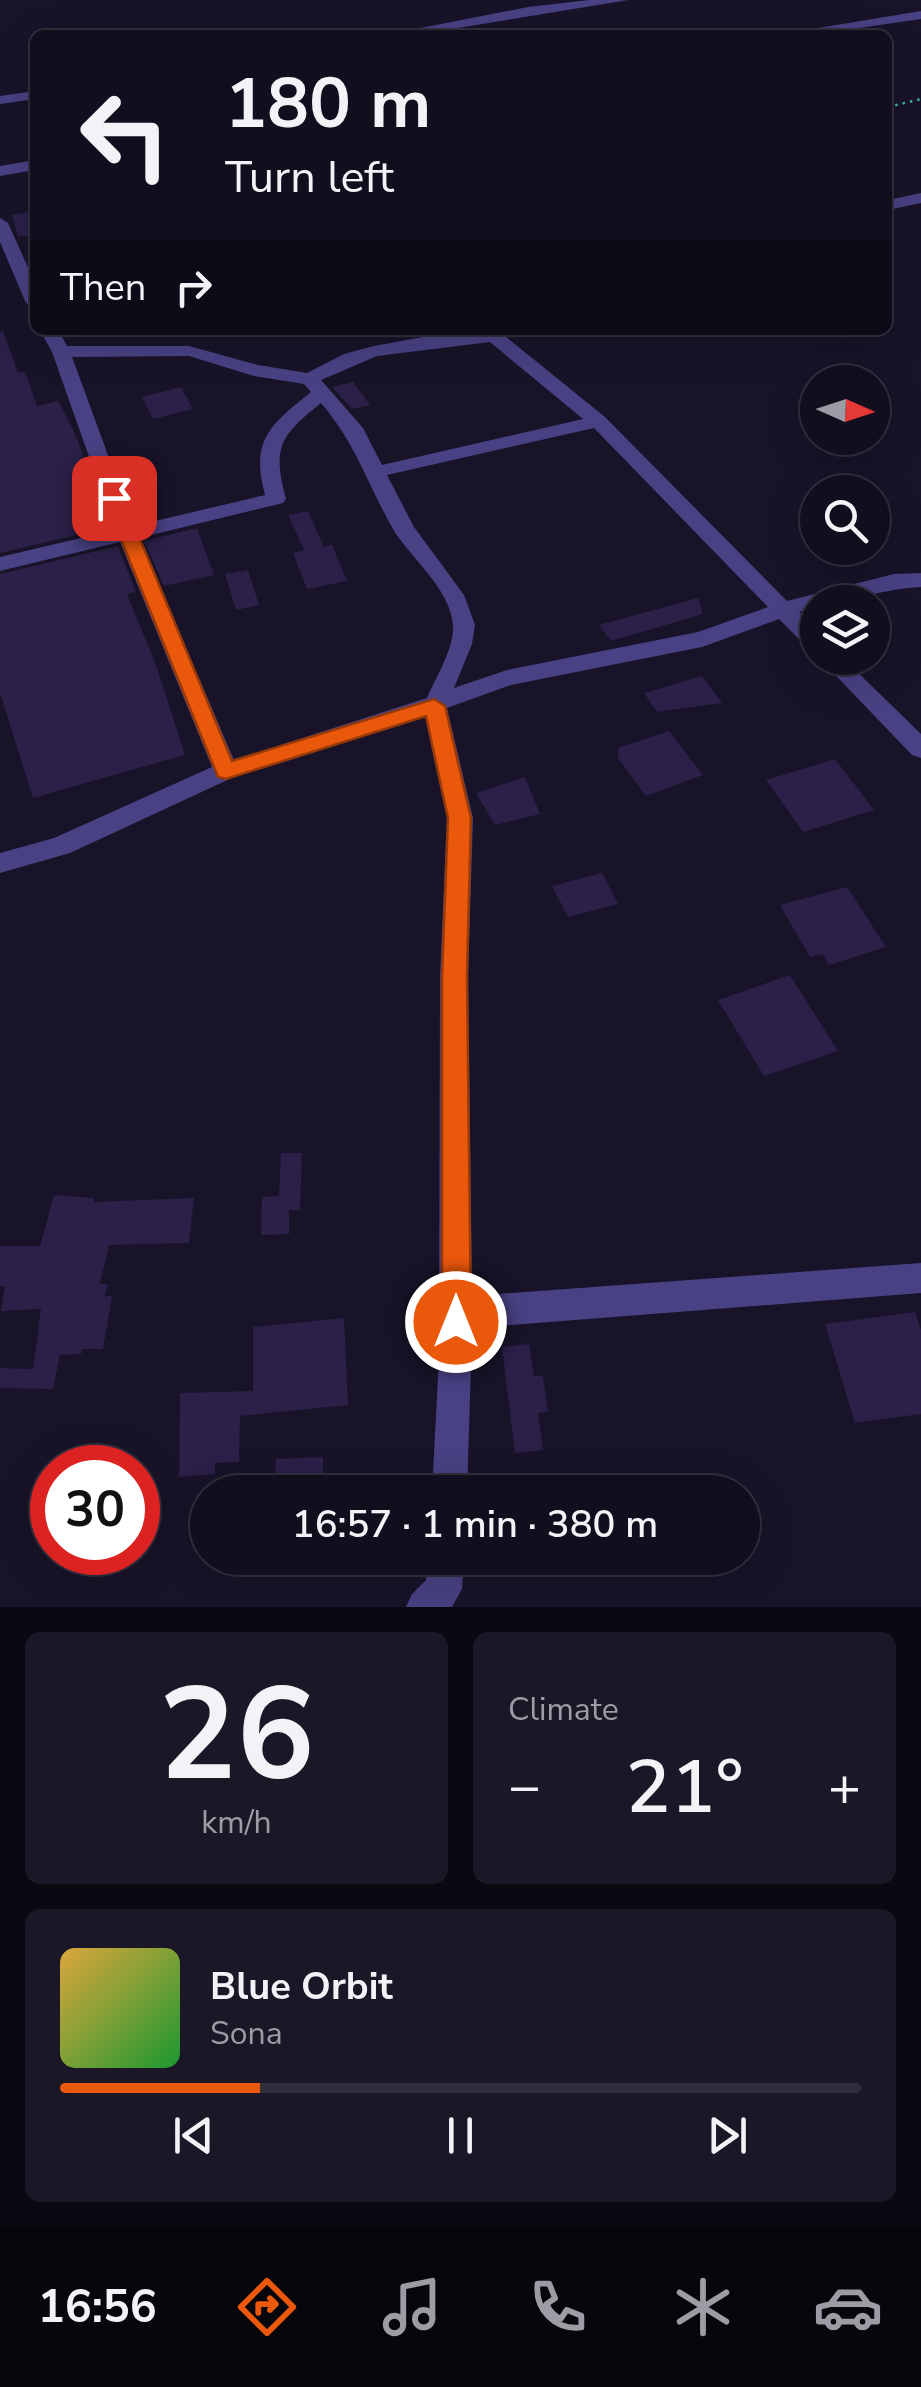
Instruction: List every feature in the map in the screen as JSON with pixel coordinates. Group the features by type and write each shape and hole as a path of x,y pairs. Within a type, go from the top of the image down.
{"street":[{"path":"420,30 622,0"},
{"path":"818,30 921,15"},
{"path":"0,100 30,96"},
{"path":"0,170 30,166"},
{"path":"892,204 921,198"},
{"path":"0,223 30,293"},
{"path":"14,259 30,256"},
{"path":"0,282 22,278"},
{"path":"52,335 126,534 226,771"},
{"path":"0,564 276,498 265,464 276,430 316,386 330,364 420,343 481,335"},
{"path":"498,335 598,421 800,626"},
{"path":"61,352 189,351 316,386 356,432 411,541 453,595 464,625 461,644 434,706 460,818 454,976 456,1322 450,1475"},
{"path":"376,472 598,421"},
{"path":"0,863 60,846 226,771 434,706 506,678 702,639 783,609 894,580 921,580"},
{"path":"847,675 921,749"},
{"path":"456,1322 498,1310 921,1278"},
{"path":"425,1607 444,1589 445,1575"}],"path":[{"path":"892,106 921,99"}],"building":[{"path":"30,212 30,236 18,237 12,215"},
{"path":"3,331 18,373 25,372 37,406 58,401 72,427 98,492 89,494 102,529 0,553 0,332"},
{"path":"353,382 370,405 352,409 332,387"},
{"path":"181,387 193,409 153,419 142,397"},
{"path":"308,511 324,547 332,545 347,581 307,589 293,553 304,550 288,515"},
{"path":"197,528 214,575 164,586 144,541"},
{"path":"118,546 136,592 127,594 156,665 185,755 33,798 0,693 0,574"},
{"path":"248,570 259,605 236,610 225,574"},
{"path":"698,598 703,614 611,641 599,625"},
{"path":"702,676 722,703 657,712 644,693"},
{"path":"669,731 703,775 646,796 618,758 618,748"},
{"path":"835,759 874,810 803,832 766,780"},
{"path":"525,777 540,814 495,825 476,793"},
{"path":"602,873 618,904 568,917 552,886"},
{"path":"847,887 886,947 829,965 823,954 810,957 780,905"},
{"path":"790,975 838,1051 764,1076 718,1000"},
{"path":"281,1153 302,1153 300,1210 289,1210 289,1234 261,1235 262,1197 279,1196"},
{"path":"54,1195 94,1198 94,1202 194,1198 189,1243 109,1245 100,1284 108,1284 105,1296 112,1296 103,1349 60,1355 53,1389 0,1388 0,1368 33,1369 41,1309 1,1311 5,1286 0,1286 0,1246 40,1246"},
{"path":"915,1312 921,1330 921,1414 855,1423 825,1324"},
{"path":"344,1318 348,1405 240,1416 239,1462 215,1463 215,1474 179,1477 180,1393 253,1391 253,1327"},
{"path":"529,1344 534,1376 543,1376 548,1412 538,1413 543,1450 515,1453 502,1347"},
{"path":"323,1457 323,1474 343,1475 275,1475 276,1459"}],"route":[{"path":"114,498 226,771 434,706 460,818 454,976 456,1322"}]}
